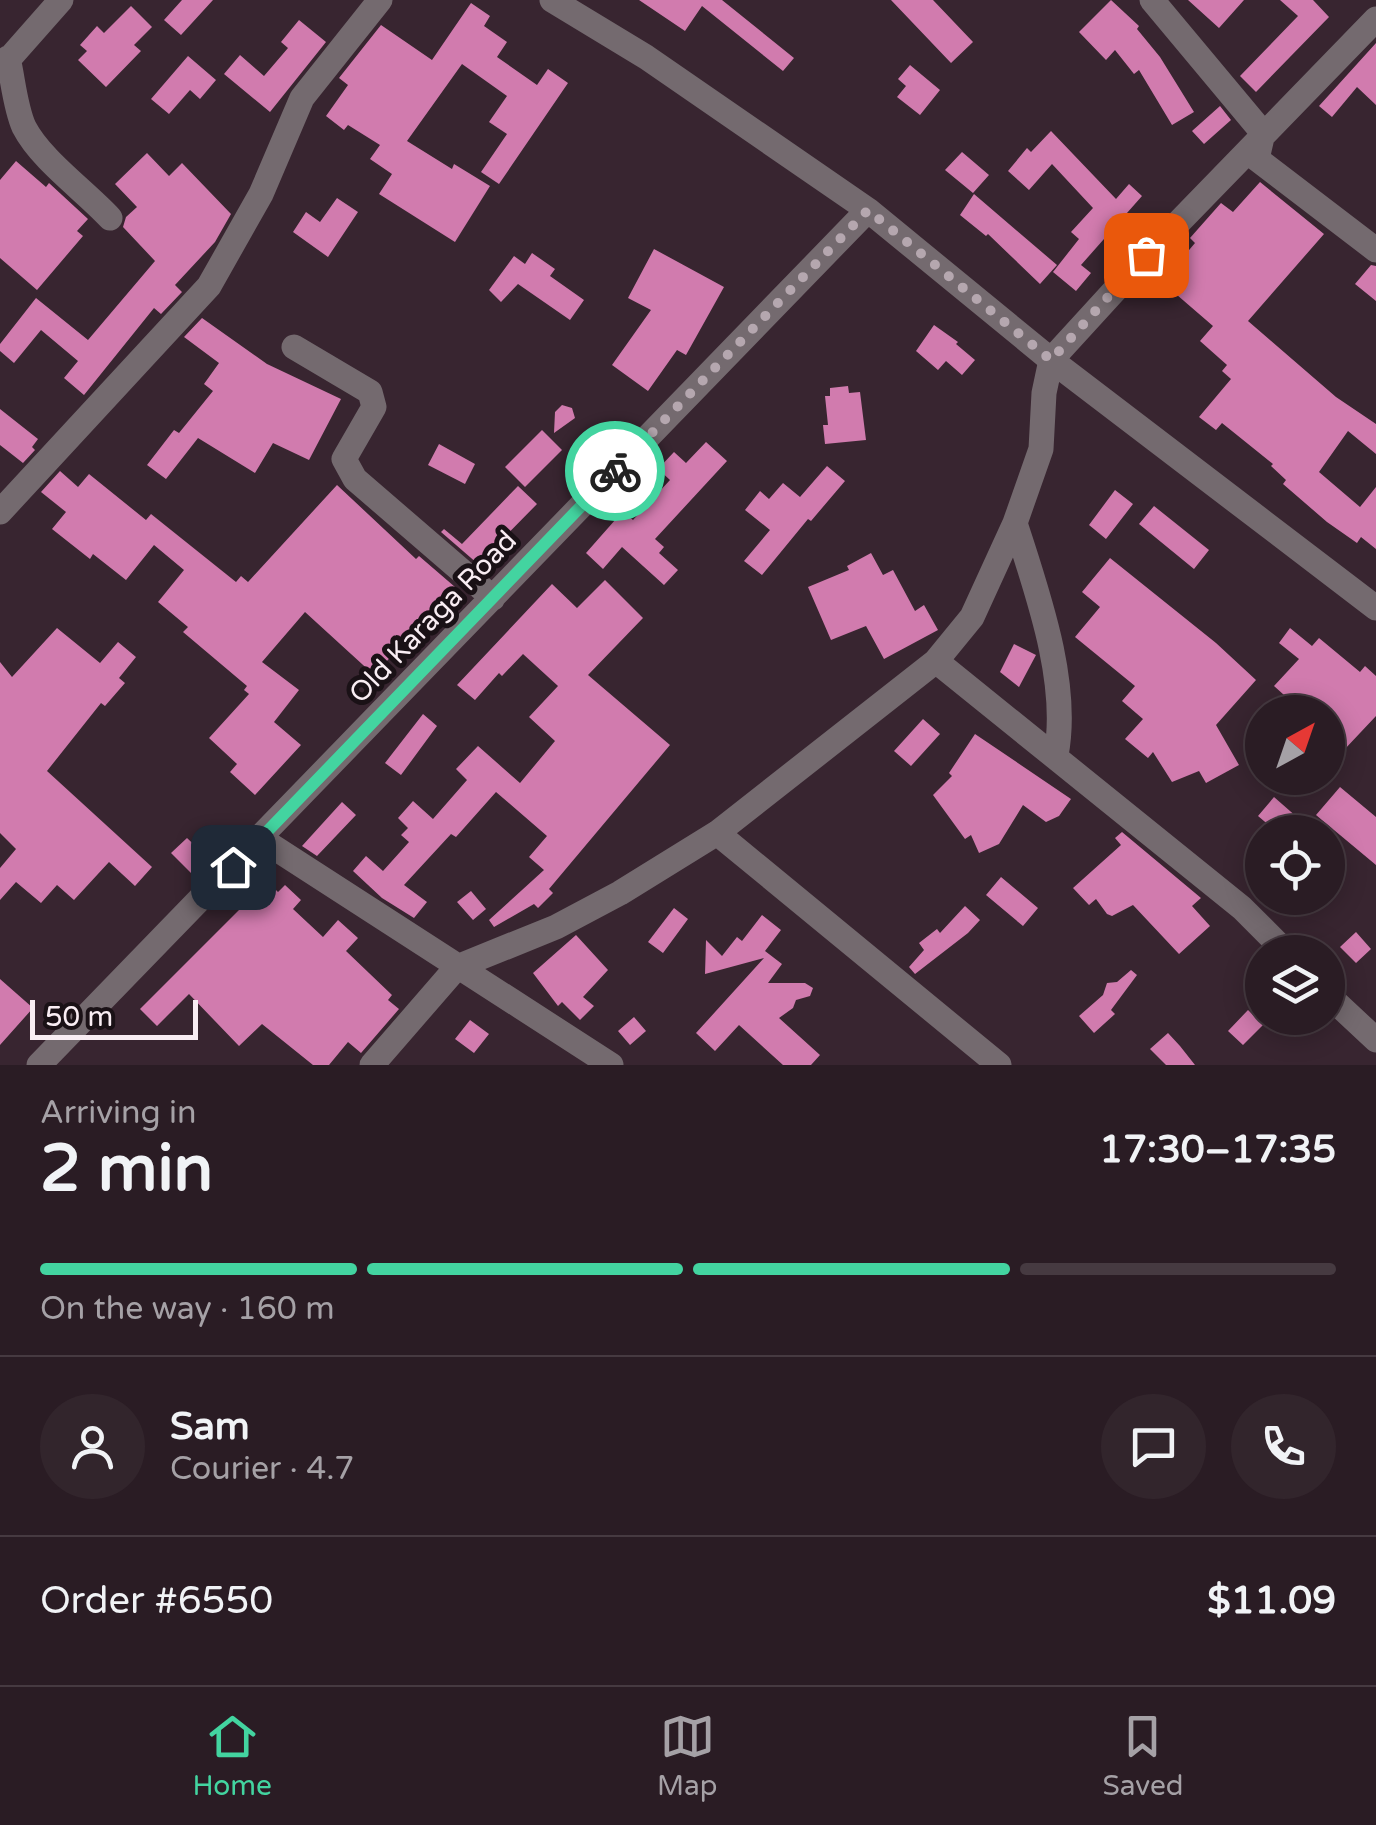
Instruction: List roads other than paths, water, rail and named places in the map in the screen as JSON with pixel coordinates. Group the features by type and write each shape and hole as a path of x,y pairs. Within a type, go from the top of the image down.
{"street":[{"path":"61,0 4,63 22,123 40,152 110,218"},
{"path":"0,512 209,286 262,194 302,98 380,0"},
{"path":"552,0 590,9 646,58 868,210 1051,360 1376,608"},
{"path":"1152,0 1263,133"},
{"path":"372,1065 457,967 556,927 717,833 936,661 972,617 1015,522 1041,450 1044,393 1051,360 1263,133 1376,19"},
{"path":"1263,133 1256,159 1376,250"},
{"name":"Old Karaga Road","path":"39,1065 868,210"},
{"path":"294,347 370,392 374,407 344,458 355,478 493,598"},
{"path":"1015,522 1038,592 1058,691 1062,726 1056,755"},
{"path":"936,661 1242,908 1269,935"},
{"path":"717,833 999,1065"},
{"path":"261,839 612,1065"},
{"path":"1345,1011 1376,1040"}]}
